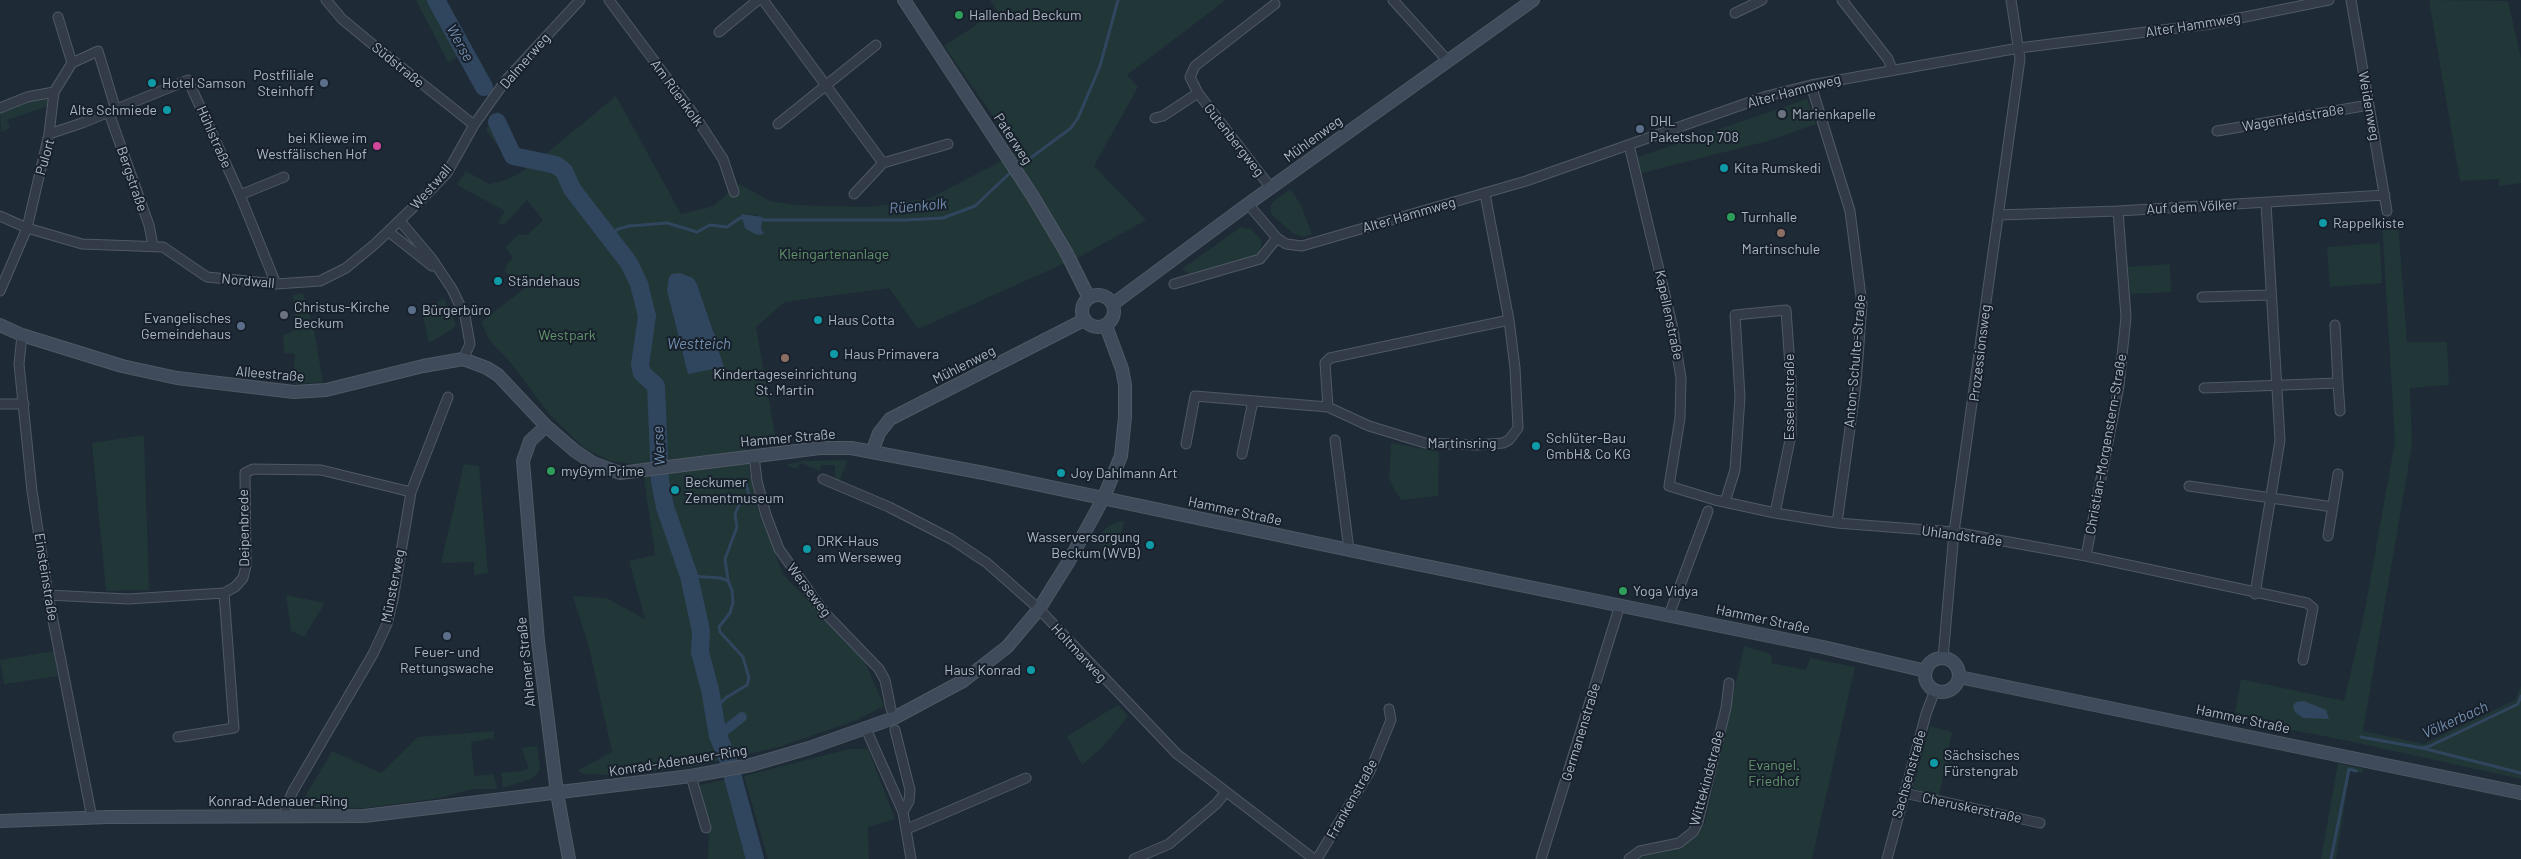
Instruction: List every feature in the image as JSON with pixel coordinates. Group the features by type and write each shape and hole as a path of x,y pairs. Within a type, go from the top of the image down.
{"main road":[{"name":"Paterweg","path":"904,0 1025,185 1066,252 1089,298"},
{"name":"Mühlenweg","path":"1113,304 1248,204 1533,0"},
{"path":"1100,295 1110,300 1113,304 1115,314 1106,326 1092,326 1084,320 1083,306 1089,298 1100,295"},
{"name":"Mühlenweg","path":"872,452 879,433 890,419 1084,320"},
{"name":"Alleestraße","path":"0,325 22,335 122,366 177,378 294,392 326,390 423,366 463,359"},
{"name":"Konrad-Adenauer-Ring","path":"0,822 92,818 364,816 706,774 751,765 866,729 894,718 963,682 1007,647 1039,609 1069,561 1103,499 1121,456 1125,417 1125,385 1122,369 1106,326"},
{"path":"463,359 487,368 498,375 546,426"},
{"name":"Hammer Straße","path":"546,426 575,451 608,470 620,473 820,448 851,448 984,473 1669,615 1926,671"},
{"name":"Ahlener Straße","path":"546,426 530,441 522,461 538,641 557,793 569,859"},
{"path":"1943,658 1953,662 1959,677 1950,690 1935,690 1927,682 1926,671 1932,662 1943,658"},
{"name":"Hammer Straße","path":"1959,677 2521,793"}],"street":[{"name":"Südstraße","path":"326,0 342,18 377,48 474,125"},
{"name":"Am Rüenkolk","path":"609,0 723,159 734,192"},
{"path":"719,32 758,0"},
{"path":"763,0 884,163"},
{"path":"1394,0 1447,60"},
{"path":"1735,13 1762,0"},
{"path":"1842,0 1888,59 1892,68"},
{"name":"Prozessionsweg","path":"1943,658 1954,532 1999,215 2019,48 2011,0"},
{"name":"Alter Hammweg","path":"1277,238 1286,244 1302,246 1485,194 1767,96 1810,85 1892,68 2019,48 2210,24 2329,0"},
{"name":"Weidenweg","path":"2351,0 2387,211"},
{"name":"Dalmerweg","path":"474,125 506,80 576,1"},
{"name":"Gutenbergweg","path":"1271,188 1191,84 1190,77 1195,66 1275,4"},
{"path":"49,134 54,92 72,63 58,17"},
{"path":"778,124 825,84 876,45"},
{"name":"Bergstraße","path":"72,63 98,51 112,111 153,245"},
{"name":"Pulort","path":"0,291 27,228 49,134 188,80"},
{"name":"Hühlstraße","path":"188,80 240,196 276,284"},
{"name":"Anton-Schulte-Straße","path":"1810,85 1850,210 1862,304 1856,384 1837,523"},
{"path":"0,108 27,97 54,92"},
{"name":"Gutenbergweg","path":"1155,118 1163,116 1198,93"},
{"name":"Wagenfeldstraße","path":"2217,131 2369,105"},
{"name":"Westwall","path":"400,221 446,172 474,125"},
{"path":"854,194 884,163 948,144"},
{"name":"Kapellenstraße","path":"1629,145 1672,324 1681,378 1680,418 1669,486"},
{"path":"240,196 284,177"},
{"name":"Martinsring","path":"1186,444 1195,396 1328,408 1369,426 1410,440 1451,445 1503,444 1515,434 1518,428 1509,320 1485,194"},
{"name":"Auf dem Völker","path":"1999,215 2118,211 2385,196"},
{"path":"2255,594 2280,440 2266,203"},
{"path":"1174,284 1260,259 1277,238 1248,204"},
{"name":"Christian-Morgenstern-Straße","path":"2086,556 2119,386 2126,317 2118,211"},
{"name":"Nordwall","path":"0,216 27,228 82,244 153,245 172,251 207,277 276,284 320,281 346,268 400,221"},
{"path":"400,221 442,274 465,316 470,344 463,359"},
{"path":"389,232 442,274"},
{"path":"2202,297 2270,295"},
{"name":"Esselenstraße","path":"1725,502 1735,470 1740,397 1735,315 1786,310 1792,380 1791,435 1775,513"},
{"path":"1328,408 1325,363 1330,358 1509,320"},
{"path":"2335,325 2340,411"},
{"name":"Einsteinstraße","path":"22,335 19,364 32,491 48,595 92,818"},
{"path":"2204,388 2338,383"},
{"name":"Münsterweg","path":"286,817 286,806 293,791 373,654 387,624 393,600 411,492 448,397"},
{"path":"1242,454 1254,401"},
{"path":"0,404 24,404"},
{"path":"1335,440 1349,550"},
{"name":"Werseweg","path":"754,456 756,481 779,549 824,612 879,669 885,680 890,709"},
{"name":"Deipenbrede","path":"224,593 243,578 246,566 245,473 253,469 321,470 411,492"},
{"path":"2328,536 2338,474"},
{"name":"Holtmarweg","path":"823,479 889,507 951,538 987,563 1039,609 1177,754 1316,859"},
{"name":"Uhlandstraße","path":"1669,486 1725,502 1775,513 1837,523 1954,532 2086,556 2255,594 2307,603 2313,608 2303,660"},
{"path":"2189,486 2333,507"},
{"path":"1669,615 1708,511"},
{"path":"48,595 128,599 224,593 234,728 178,737"},
{"name":"Germanenstraße","path":"1541,859 1620,605"},
{"name":"Wittekindstraße","path":"1629,859 1640,851 1679,843 1692,832 1700,812 1726,708 1729,683"},
{"name":"Sachsenstraße","path":"1887,859 1926,714 1935,690"},
{"name":"Frankenstraße","path":"1316,859 1370,771 1391,720 1389,709"},
{"path":"866,729 903,812 911,859"},
{"path":"895,730 910,790 909,801 903,812"},
{"path":"691,776 706,828"},
{"path":"907,829 1026,778"},
{"path":"1134,859 1169,844 1216,804 1226,792"},
{"name":"Cheruskerstraße","path":"1904,794 2040,823"}],"green space":[{"path":"416,0 446,0 490,84 482,96 460,55 448,62"},
{"name":"Westpark","path":"990,0 1226,0 1127,75 1138,87 1094,166 1146,220 1083,255 918,329 889,288 785,302 756,327 776,440 744,444 757,508 783,574 864,660 884,706 857,720 779,747 696,766 610,775 585,774 577,771 612,752 589,647 573,596 606,598 645,619 629,561 655,555 642,465 610,461 584,448 550,415 510,362 490,341 481,322 529,285 521,277 514,281 504,270 513,258 505,247 518,235 527,235 543,220 527,200 504,225 498,223 505,211 457,185 466,171 489,184 506,180 527,169 506,156 486,130 498,110 516,153 522,157 543,156 616,96 681,214 713,206 739,184 770,201 795,205 870,207 930,198 998,163 1016,149 944,46 997,11","holes":["744,214 757,215 763,231 758,235 744,224","697,284 713,331 720,343 718,349 679,336 673,316"]},
{"path":"2429,0 2508,1 2521,58 2521,183 2499,186 2499,179 2460,181"},
{"path":"47,96 48,106 7,120 10,128 1,132 0,113 18,104"},
{"path":"1807,99 1816,124 1768,141 1638,174 1635,158"},
{"path":"1290,189 1300,203 1312,234 1303,237 1294,234 1272,215 1270,208 1273,202"},
{"path":"2398,222 2407,342 2447,342 2449,385 2410,388 2412,445 2363,731 2424,744 2515,700 2521,686 2521,779 2339,739 2234,719 2241,679 2344,701 2363,620 2395,442 2382,223"},
{"path":"1241,227 1251,229 1262,241 1259,254 1194,274 1189,274 1182,269"},
{"path":"2380,243 2382,283 2330,287 2327,247"},
{"path":"2170,264 2171,292 2130,294 2128,267"},
{"path":"303,293 314,331 323,382 293,384 295,354 284,353 283,335 293,331 295,325 293,295"},
{"path":"444,298 456,324 454,328 429,343 422,312 435,307 434,305"},
{"path":"144,435 149,590 106,591 92,443"},
{"path":"1391,443 1439,452 1438,496 1401,500 1389,480"},
{"path":"848,460 839,482 835,477 835,465 821,465 820,471 801,463 796,469 786,465 802,461"},
{"path":"464,464 479,466 488,573 474,575 474,562 441,563"},
{"path":"1119,521 1124,522 1116,554 1094,541 1107,527"},
{"path":"286,595 325,603 304,637 291,631"},
{"name":"Evangel. Friedhof","path":"1744,646 1768,653 1772,657 1771,663 1806,670 1810,658 1855,667 1812,859 1634,859 1670,850 1691,839 1705,823"},
{"path":"54,651 58,676 4,684 0,660"},
{"path":"1118,705 1128,716 1103,747 1082,765 1067,736"},
{"path":"1930,726 1952,732 1939,796 1916,790 1913,787"},
{"path":"494,731 494,738 471,742 474,776 494,774 497,789 472,789 440,798 366,808 308,807 302,802 332,751 381,773 418,737"},
{"path":"537,746 540,768 538,773 533,778 503,788 501,773 522,771 529,768 521,748"},
{"path":"849,749 868,749 895,819 868,827 869,859 768,859 744,776"},
{"path":"2338,763 2364,769 2362,773 2350,771 2336,859 2321,859"},
{"path":"739,777 762,859 708,859 709,827 700,785"}],"water":[{"path":"741,214 763,217 761,228 764,234 758,235 745,228"},
{"name":"Westteich","path":"680,273 693,278 697,284 713,331 720,344 718,349 724,367 688,374 667,290 669,277 672,274"},
{"path":"2304,701 2326,710 2329,719 2303,718 2295,712 2293,706 2296,702"}],"waterway":[{"name":"Werse","path":"436,0 484,87"},
{"name":"Rüenkolk","path":"1017,168 1071,128 1078,118 1100,66 1118,0"},
{"name":"Werse","path":"497,122 513,156 556,165 564,171 572,189 629,263 639,284 647,316 640,365 642,373 656,386 660,481 665,507 689,576 701,631 700,652 710,690 718,736 728,759 755,859"},
{"name":"Rüenkolk","path":"760,220 905,220 943,218 975,206 1012,171"},
{"name":"Rüenkolk","path":"609,236 618,229 629,226 667,223 697,232 710,225 727,227 740,218 746,218"},
{"path":"728,580 725,559 737,527 735,514 740,503 749,495 746,484"},
{"path":"689,576 721,578 728,581 732,590 733,602 730,613 719,627 720,632 743,657 749,678 747,685 727,697 713,710"},
{"name":"Völkerbach","path":"2361,737 2422,748 2430,746 2518,704 2521,696"},
{"path":"718,736 742,717"},
{"path":"2422,748 2521,773"},
{"name":"Völkerbach","path":"2331,859 2349,769 2356,771"}],"place":[{"name":"Hallenbad Beckum","path":"959,15"},
{"name":"Hotel Samson","path":"152,83"},
{"name":"Postfiliale Steinhoff","path":"324,83"},
{"name":"Alte Schmiede","path":"167,110"},
{"name":"Marienkapelle","path":"1782,114"},
{"name":"DHL Paketshop 708","path":"1640,129"},
{"name":"bei Kliewe im Westfälischen Hof","path":"377,146"},
{"name":"Kita Rumskedi","path":"1724,168"},
{"name":"Turnhalle","path":"1731,217"},
{"name":"Rappelkiste","path":"2323,223"},
{"name":"Martinschule","path":"1781,233"},
{"name":"Ständehaus","path":"498,281"},
{"name":"Bürgerbüro","path":"412,310"},
{"name":"Christus-Kirche Beckum","path":"284,315"},
{"name":"Haus Cotta","path":"818,320"},
{"name":"Evangelisches Gemeindehaus","path":"241,326"},
{"name":"Haus Primavera","path":"834,354"},
{"name":"Kindertageseinrichtung St. Martin","path":"785,358"},
{"name":"Schlüter-Bau GmbH& Co KG","path":"1536,446"},
{"name":"myGym Prime","path":"551,471"},
{"name":"Joy Dahlmann Art","path":"1061,473"},
{"name":"Beckumer Zementmuseum","path":"675,490"},
{"name":"Wasserversorgung Beckum (WVB)","path":"1150,545"},
{"name":"DRK-Haus am Werseweg","path":"807,549"},
{"name":"Yoga Vidya","path":"1623,591"},
{"name":"Feuer- und Rettungswache","path":"447,636"},
{"name":"Haus Konrad","path":"1031,670"},
{"name":"Sächsisches Fürstengrab","path":"1934,763"}],"park label":[{"name":"Kleingartenanlage","path":"834,254"}]}
